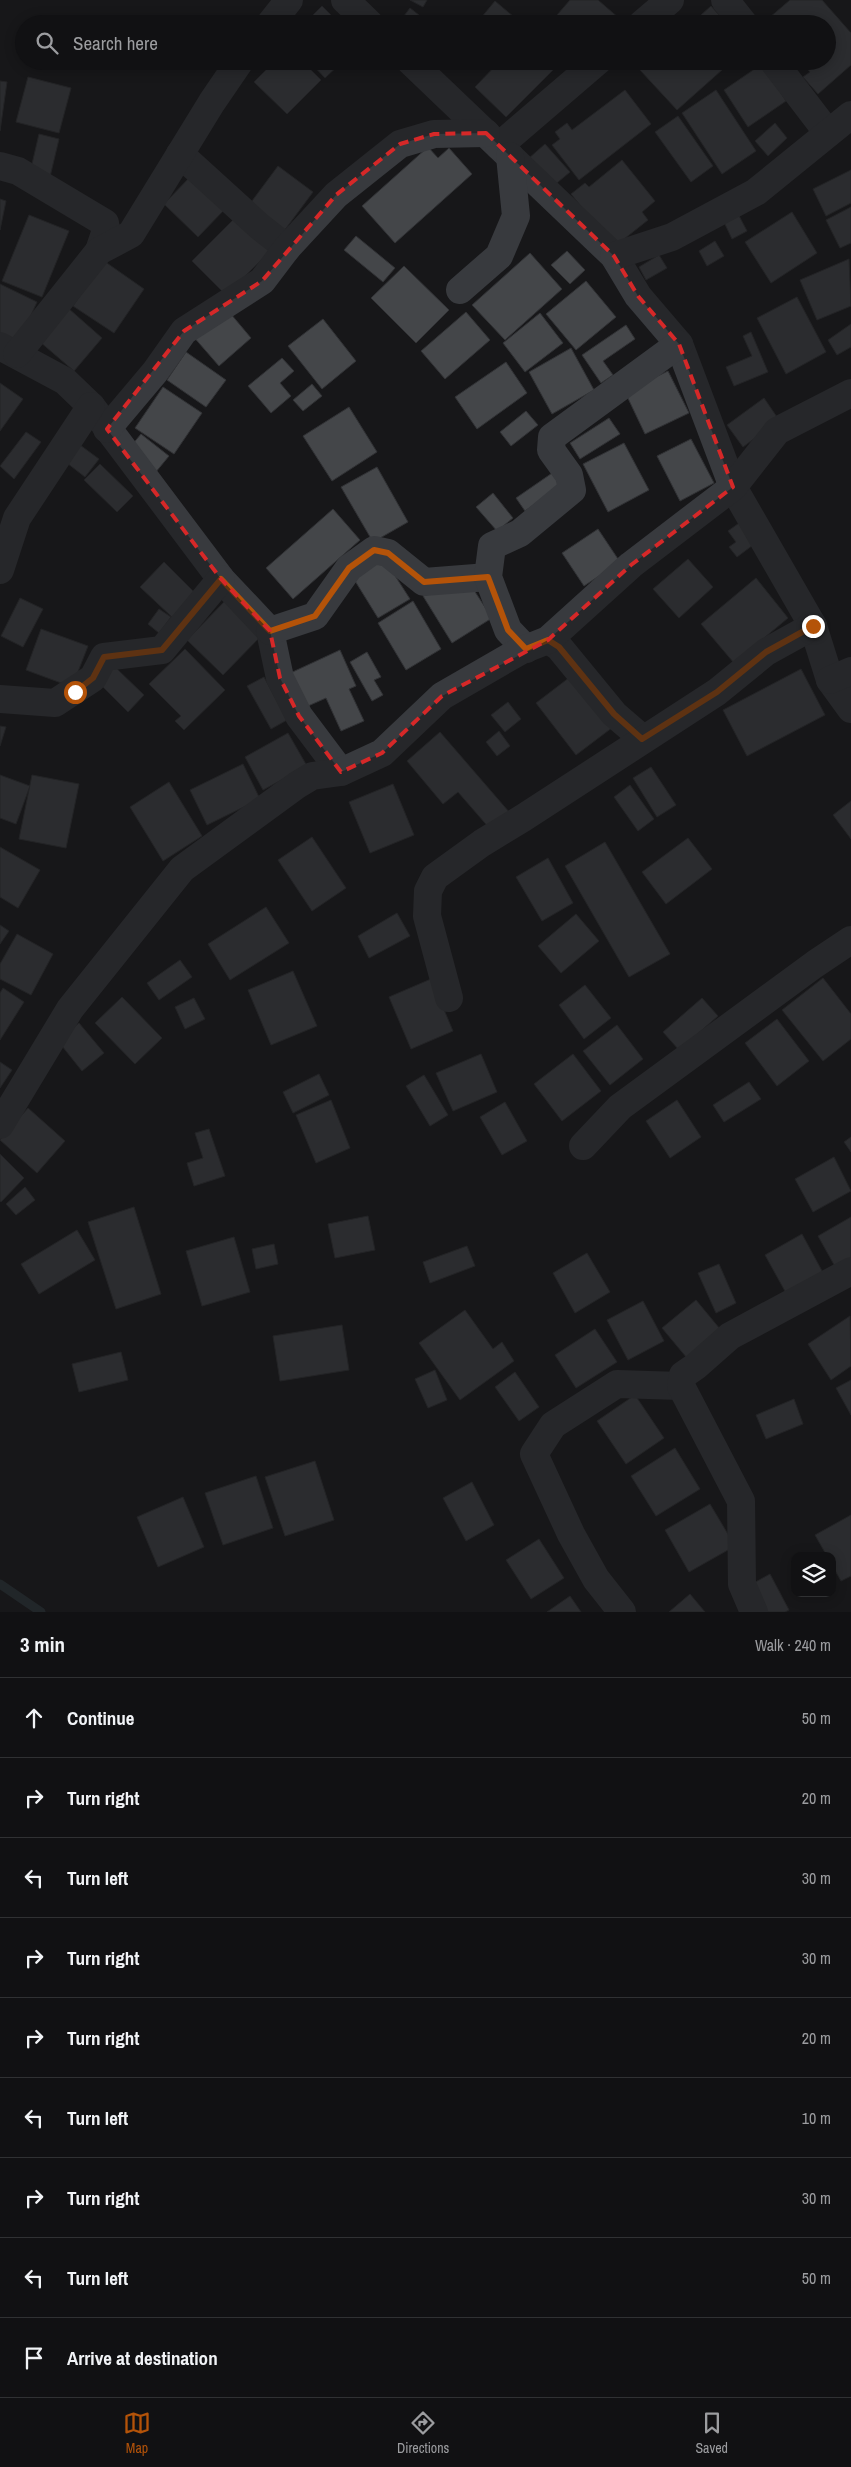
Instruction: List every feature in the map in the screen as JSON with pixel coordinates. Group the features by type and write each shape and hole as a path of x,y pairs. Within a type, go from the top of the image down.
{"street":[{"path":"277,15 289,0"},
{"path":"345,0 361,15"},
{"path":"652,15 670,0"},
{"path":"725,0 737,15"},
{"path":"234,70 212,102 131,234 99,251 8,350 65,381 91,406 221,579 270,631 280,678 298,716 341,772"},
{"path":"419,70 614,256 638,296 679,344 734,487 840,676 851,709"},
{"path":"107,428 155,372 184,331 262,281 287,248 336,195 400,144 434,134 498,145 587,70"},
{"path":"780,70 828,133"},
{"path":"614,256 672,237 756,192 851,115"},
{"path":"460,290 499,256 516,216 498,145"},
{"path":"180,154 259,226 287,248"},
{"path":"0,166 18,171 105,223 106,230 99,251"},
{"path":"642,739 614,714 559,647 537,644 508,630 488,577 492,546 520,533 572,490 569,475 551,450 552,437 679,344"},
{"path":"0,1125 70,1010 182,868 312,776 341,772 382,753 442,696 537,644 631,565 734,487 777,432 851,393"},
{"path":"0,570 17,518 91,406"},
{"path":"270,631 315,616 349,568 374,550 388,553 424,582 488,577"},
{"path":"0,699 55,703 93,678 104,657 162,650 221,579"},
{"path":"449,998 427,916 428,891 435,877 482,843 717,692 766,652 813,626"},
{"path":"583,1146 620,1107 815,964 851,940"},
{"path":"754,1612 742,1584 741,1501 681,1386 683,1375 730,1336 851,1271"},
{"path":"622,1612 596,1579 571,1534 534,1454 553,1425 617,1384 681,1386"}],"highlighted area":[{"path":"486,133 614,256 638,296 679,344 733,487 631,565 548,640 442,696 382,753 341,772 299,716 280,678 270,631 221,579 107,429 184,331 262,281 336,195 400,144 434,134"}],"building":[{"path":"410,0 427,0 423,7"},
{"path":"570,0 598,0 615,15 557,15"},
{"path":"790,0 822,0 835,15 772,15"},
{"path":"495,1 512,15 483,15"},
{"path":"322,6 331,15 313,15"},
{"path":"711,6 719,15 701,15"},
{"path":"410,8 419,15 405,15"},
{"path":"836,16 851,33 851,65 818,94 803,77 810,72 808,70 836,70"},
{"path":"266,70 311,70 321,80 287,114 254,82"},
{"path":"317,70 333,70 325,78"},
{"path":"491,70 553,70 506,117 475,87"},
{"path":"640,70 722,70 677,110"},
{"path":"753,70 766,70 786,101 748,127 724,90"},
{"path":"28,77 71,88 59,133 16,122"},
{"path":"0,81 7,82 0,131"},
{"path":"625,90 651,124 579,180 552,145 560,139 555,132 567,123 572,130"},
{"path":"716,90 756,151 722,174 682,113"},
{"path":"678,116 713,166 691,182 655,132"},
{"path":"775,123 787,138 768,156 755,141"},
{"path":"39,134 59,139 49,181 29,177"},
{"path":"545,144 570,172 552,187 528,159"},
{"path":"428,147 438,158 449,148 472,174 395,243 362,206"},
{"path":"622,160 655,201 642,212 648,220 614,247 571,194 585,183 589,187"},
{"path":"278,166 313,192 284,231 249,205"},
{"path":"851,170 851,203 826,216 813,189"},
{"path":"191,176 225,209 198,237 164,204"},
{"path":"0,199 6,201 0,230"},
{"path":"851,207 851,243 840,248 826,220"},
{"path":"737,212 747,231 732,239 723,220"},
{"path":"792,212 817,253 771,283 745,242"},
{"path":"29,215 69,231 42,297 2,281"},
{"path":"236,217 270,251 226,295 192,261"},
{"path":"356,236 395,268 383,282 344,250"},
{"path":"715,241 724,256 707,266 699,251"},
{"path":"567,251 585,270 570,284 551,265"},
{"path":"530,253 562,289 505,340 472,305"},
{"path":"659,255 667,268 646,280 639,267"},
{"path":"849,259 851,306 817,320 800,280"},
{"path":"104,261 144,289 114,333 73,306"},
{"path":"404,266 449,310 416,343 371,298"},
{"path":"586,281 616,317 576,350 546,314"},
{"path":"0,284 37,302 16,348 0,341"},
{"path":"797,297 826,352 786,374 757,318"},
{"path":"225,307 251,338 219,366 192,335"},
{"path":"68,308 102,338 74,371 39,341"},
{"path":"466,312 490,340 445,379 421,351"},
{"path":"540,313 563,343 525,372 503,343"},
{"path":"323,319 356,361 322,389 288,346"},
{"path":"851,324 851,347 837,355 828,340"},
{"path":"626,325 635,339 603,361 613,375 601,383 582,355"},
{"path":"751,332 768,372 734,386 726,367 752,356 743,336"},
{"path":"571,348 594,390 552,414 529,372"},
{"path":"186,352 226,380 206,407 167,380"},
{"path":"282,358 294,371 280,383 291,396 271,413 248,386"},
{"path":"506,362 527,393 477,429 455,397"},
{"path":"668,371 689,413 645,434 625,392"},
{"path":"0,383 23,399 0,431"},
{"path":"312,384 322,396 303,411 293,400"},
{"path":"163,387 202,413 174,454 135,428"},
{"path":"764,398 779,420 743,447 727,425"},
{"path":"349,407 377,452 332,481 303,436"},
{"path":"526,411 538,425 511,446 500,432"},
{"path":"609,418 620,434 580,459 570,443"},
{"path":"26,432 41,442 14,479 0,466"},
{"path":"141,434 169,456 155,473 127,451"},
{"path":"691,439 714,483 680,501 657,456"},
{"path":"624,443 649,490 608,512 583,464"},
{"path":"80,445 99,459 85,477 67,463"},
{"path":"100,464 133,496 117,512 84,480"},
{"path":"377,467 408,522 373,542 341,487"},
{"path":"558,469 566,482 525,511 516,498"},
{"path":"493,493 513,518 497,531 476,507"},
{"path":"333,509 360,540 293,599 266,568"},
{"path":"742,521 757,542 737,557 729,547 736,542 728,531"},
{"path":"598,529 620,562 584,586 562,553"},
{"path":"383,557 410,599 378,618 352,576"},
{"path":"688,559 713,587 679,618 653,589"},
{"path":"164,562 195,593 172,617 140,587"},
{"path":"756,578 788,618 734,663 701,624"},
{"path":"470,584 492,618 452,643 423,596"},
{"path":"20,598 43,609 23,647 1,636"},
{"path":"225,601 261,636 223,675 187,640"},
{"path":"413,601 441,649 406,670 378,623"},
{"path":"159,609 171,617 159,633 148,624"},
{"path":"41,629 88,646 72,687 26,670"},
{"path":"185,649 225,690 184,730 175,721 181,716 149,684"},
{"path":"340,650 356,686 349,689 364,721 341,731 326,698 299,710 284,676"},
{"path":"367,652 381,677 374,680 383,695 372,701 350,662"},
{"path":"115,667 144,695 128,712 99,683"},
{"path":"801,669 825,715 747,756 723,710"},
{"path":"574,674 613,727 576,755 536,703"},
{"path":"264,677 287,720 271,729 247,686"},
{"path":"508,702 521,719 505,732 491,715"},
{"path":"0,726 6,727 0,746"},
{"path":"499,731 510,746 497,756 486,742"},
{"path":"440,732 510,813 491,830 458,792 443,804 407,761"},
{"path":"288,733 307,766 263,790 245,757"},
{"path":"243,764 260,799 207,825 190,790"},
{"path":"651,767 676,805 657,817 633,778"},
{"path":"0,775 30,786 16,824 0,818"},
{"path":"32,775 79,784 66,848 19,839"},
{"path":"169,782 202,836 163,861 130,807"},
{"path":"393,784 414,835 370,853 349,802"},
{"path":"630,785 654,819 638,831 614,797"},
{"path":"851,801 851,839 833,815"},
{"path":"312,837 346,888 312,911 278,860"},
{"path":"688,838 712,869 666,904 642,872"},
{"path":"605,842 670,954 629,977 565,866"},
{"path":"0,847 40,870 18,908 0,897"},
{"path":"548,858 573,903 542,921 516,877"},
{"path":"266,907 289,943 230,980 208,944"},
{"path":"397,913 410,936 369,958 358,936"},
{"path":"576,914 599,941 561,973 538,946"},
{"path":"0,925 9,931 0,944"},
{"path":"17,934 53,954 31,995 0,979 0,964"},
{"path":"180,960 192,977 159,1000 147,983"},
{"path":"293,971 317,1026 271,1045 248,990"},
{"path":"823,978 851,1014 851,1039 823,1061 782,1010"},
{"path":"431,979 453,1031 411,1049 389,997"},
{"path":"585,985 611,1018 584,1039 559,1005"},
{"path":"3,988 24,1002 0,1040 0,993"},
{"path":"122,997 162,1038 135,1064 95,1023"},
{"path":"194,998 205,1019 185,1029 175,1007"},
{"path":"702,998 718,1016 679,1050 663,1032"},
{"path":"777,1019 809,1061 777,1086 745,1043"},
{"path":"79,1023 104,1053 82,1071 58,1041"},
{"path":"617,1025 643,1059 610,1085 583,1051"},
{"path":"481,1054 497,1092 453,1111 436,1073"},
{"path":"573,1054 601,1091 562,1121 534,1084"},
{"path":"0,1062 12,1070 0,1088"},
{"path":"319,1074 329,1095 293,1113 283,1092"},
{"path":"424,1075 448,1115 430,1126 406,1086"},
{"path":"749,1082 761,1099 724,1122 713,1105"},
{"path":"331,1100 350,1148 316,1163 296,1115"},
{"path":"677,1100 701,1137 670,1158 646,1121"},
{"path":"505,1102 527,1141 502,1155 480,1117"},
{"path":"28,1108 65,1141 37,1173 0,1140"},
{"path":"209,1129 225,1176 194,1186 187,1163 203,1158 195,1133"},
{"path":"851,1137 851,1152 844,1142"},
{"path":"0,1154 24,1178 1,1202 0,1201"},
{"path":"834,1157 851,1191 813,1212 795,1179"},
{"path":"25,1187 35,1200 16,1215 6,1204"},
{"path":"134,1207 161,1294 116,1309 88,1222"},
{"path":"368,1216 375,1250 335,1258 328,1224"},
{"path":"851,1217 851,1262 837,1270 818,1236"},
{"path":"77,1230 95,1260 39,1294 21,1264"},
{"path":"802,1234 828,1282 791,1302 765,1255"},
{"path":"234,1237 250,1292 202,1306 186,1251"},
{"path":"274,1244 278,1264 256,1269 252,1249"},
{"path":"467,1246 475,1266 430,1283 423,1262"},
{"path":"587,1253 610,1292 575,1313 553,1273"},
{"path":"719,1264 736,1303 716,1313 698,1273"},
{"path":"696,1300 720,1329 687,1358 662,1328"},
{"path":"643,1301 664,1341 628,1360 607,1320"},
{"path":"465,1310 493,1349 502,1342 514,1361 460,1400 419,1343"},
{"path":"850,1316 851,1366 831,1380 808,1344"},
{"path":"342,1325 349,1370 280,1381 273,1336"},
{"path":"595,1329 617,1362 576,1388 555,1355"},
{"path":"121,1352 128,1380 79,1392 72,1364"},
{"path":"435,1370 447,1400 428,1408 415,1379"},
{"path":"515,1372 539,1407 519,1421 495,1387"},
{"path":"851,1380 851,1415 836,1388"},
{"path":"635,1395 664,1438 626,1464 597,1421"},
{"path":"794,1399 803,1424 766,1439 756,1415"},
{"path":"675,1448 700,1489 656,1516 631,1476"},
{"path":"315,1461 334,1520 285,1536 265,1477"},
{"path":"256,1476 273,1528 223,1545 205,1493"},
{"path":"472,1482 494,1525 466,1541 443,1498"},
{"path":"183,1497 204,1547 158,1567 137,1517"},
{"path":"710,1504 735,1546 689,1572 665,1530"},
{"path":"851,1515 851,1576 841,1581 836,1572 836,1552 825,1552 815,1535"},
{"path":"539,1539 564,1578 531,1599 506,1560"},
{"path":"770,1574 789,1610 785,1612 767,1612 752,1584"},
{"path":"690,1594 705,1612 669,1612"},
{"path":"570,1596 581,1612 547,1612"}],"waterway":[{"path":"0,1584 41,1612"}],"route":[{"path":"75,692 93,678 104,657 162,650 221,579 270,631 315,616 349,568 374,550 388,553 424,582 488,577 508,630 526,649 548,640 559,647 614,714 642,739 717,692 766,652 813,626"}]}
